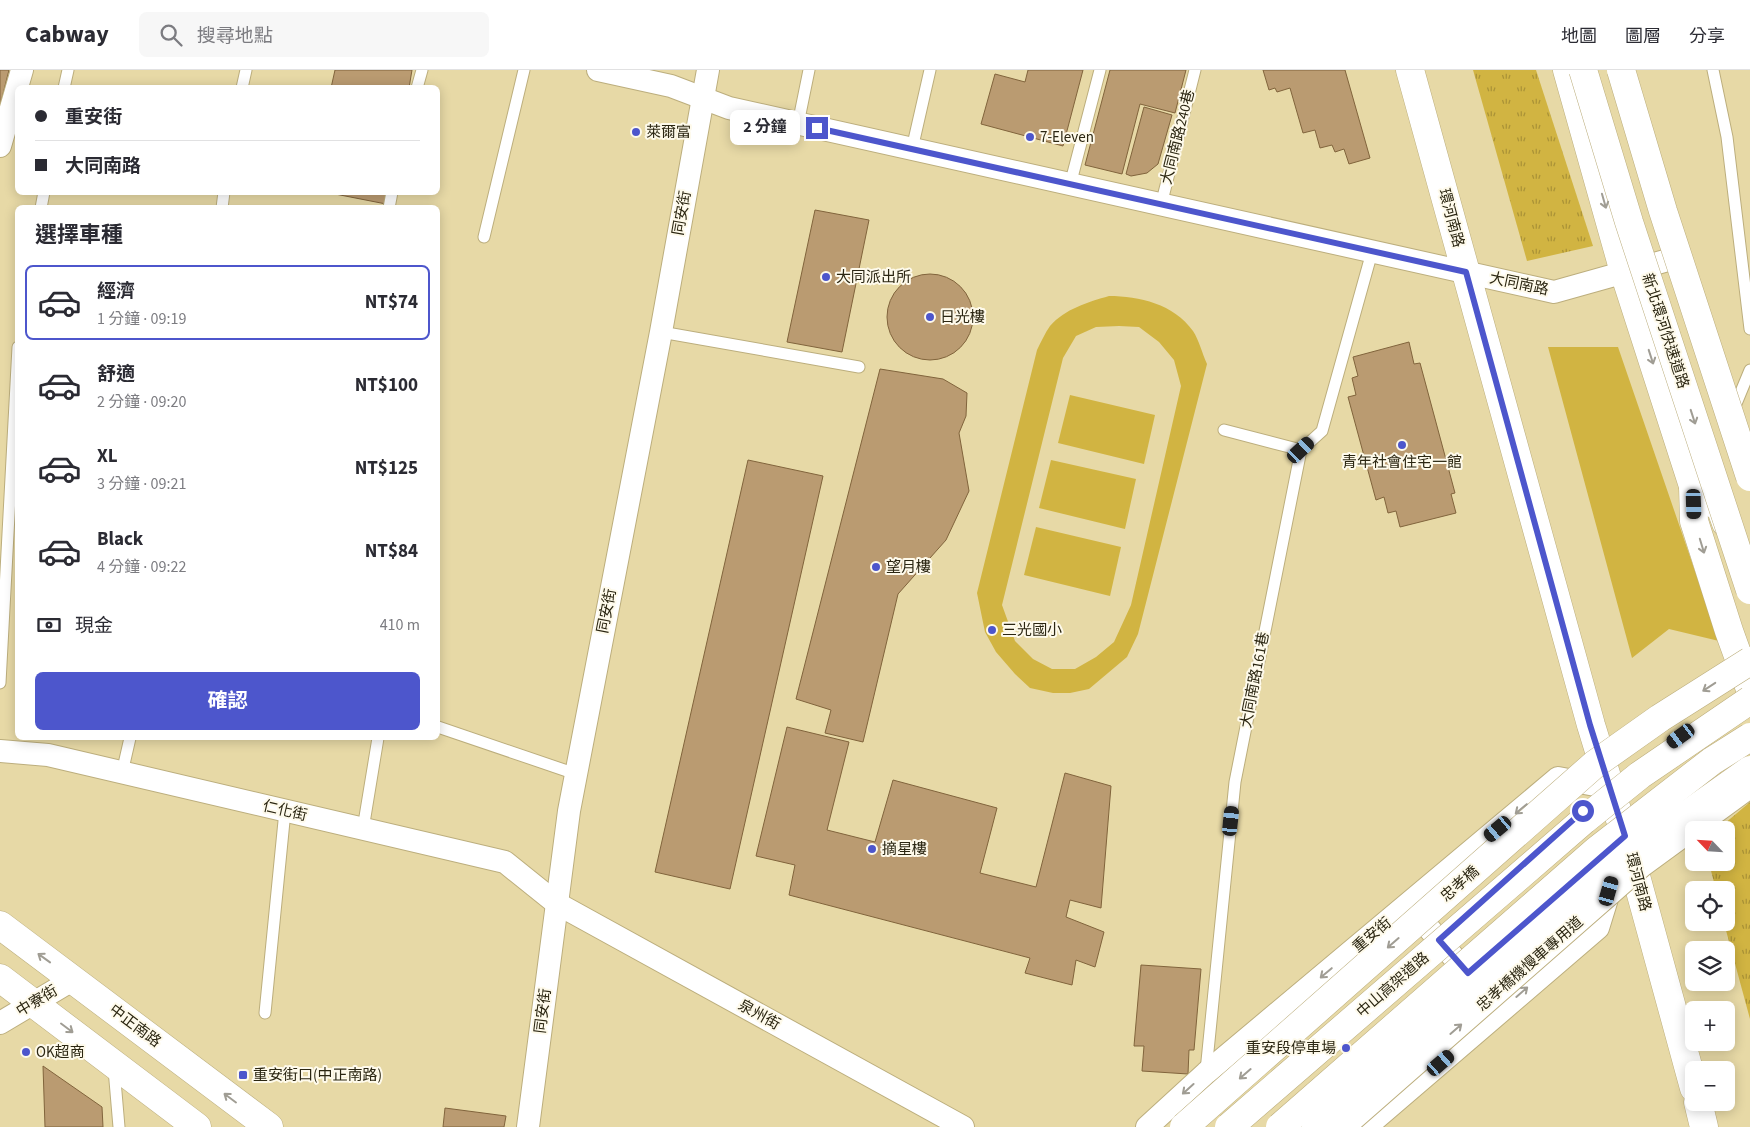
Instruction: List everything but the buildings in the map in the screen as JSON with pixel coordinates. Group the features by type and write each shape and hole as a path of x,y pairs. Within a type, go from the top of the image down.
{"main road":[{"name":"環河南路","path":"1410,70 1590,725 1625,836 1687,1061"},
{"path":"1567,70 1624,272 1693,486 1694,521 1729,631 1750,689"},
{"name":"新北環河快速道路","path":"1583,70 1629,222 1750,590"},
{"path":"1622,70 1679,257 1733,411 1750,468"},
{"path":"1622,70 1663,211 1750,477"},
{"path":"1693,486 1721,509 1750,584"},
{"name":"忠孝橋","path":"1184,1127 1414,912 1595,764 1660,718 1750,661"},
{"name":"中山高架道路","path":"1228,1118 1640,775 1750,700"},
{"path":"1228,1118 1439,940 1610,788 1695,726 1750,715"},
{"path":"1290,1127 1625,836 1723,763 1750,725"},
{"path":"1280,1127 1597,850 1712,761 1750,737"},
{"path":"1316,1127 1640,848 1750,770"},
{"name":"中正南路","path":"0,925 269,1127"},
{"path":"0,978 197,1127"},
{"path":"1700,1111 1704,1127"}],"street":[{"path":"18,85 22,70"},
{"name":"大同南路","path":"598,70 671,86 729,108 1554,292 1679,257"},
{"name":"同安街","path":"528,1127 569,811 661,332 708,70"},
{"path":"0,146 15,94"},
{"name":"仁化街","path":"0,750 48,755 505,862 556,903"},
{"name":"重安街","path":"1147,1127 1211,1081 1414,912 1558,778 1610,788"},
{"name":"忠孝橋機慢車專用道","path":"1338,1127 1351,1122 1643,866 1750,787"},
{"path":"1366,1127 1598,928 1625,836"},
{"name":"泉州街","path":"556,903 963,1127"},
{"path":"1414,912 1500,1011"},
{"name":"中寮街","path":"0,1023 74,979"}],"lane":[{"path":"65,85 68,70"},
{"path":"243,85 246,70"},
{"path":"418,85 422,70"},
{"path":"484,237 524,70"},
{"path":"798,124 809,70"},
{"path":"912,149 930,70"},
{"path":"1070,184 1100,70"},
{"name":"大同南路240巷","path":"1161,205 1195,70"},
{"path":"1713,70 1727,137 1750,329"},
{"path":"1224,430 1301,450 1322,431 1372,252"},
{"path":"661,332 859,367"},
{"path":"1733,411 1750,370"},
{"path":"0,683 15,403"},
{"name":"大同南路161巷","path":"1211,1081 1235,782 1301,450"},
{"path":"440,728 576,774"},
{"path":"122,773 130,740"},
{"path":"363,829 378,740"},
{"path":"265,1013 285,811"},
{"path":"114,1063 119,1127"},
{"path":"1211,1081 1228,1118"}],"green space":[{"path":"1473,70 1536,70 1593,246 1527,261"},
{"path":"1109,296 1144,300 1155,303 1176,314 1193,331 1207,364 1138,634 1127,657 1089,689 1070,693 1053,693 1030,688 996,652 985,632 977,593 1037,350 1048,329 1056,320 1077,307","holes":["1096,327 1139,327 1159,342 1174,360 1181,386 1131,605 1114,642 1096,657 1075,669 1052,669 1033,659 1015,641 1002,605 1063,358 1076,336"]},
{"path":"1548,347 1618,347 1719,641 1669,629 1632,658"},
{"path":"1070,395 1155,415 1144,464 1058,443"},
{"path":"1051,460 1136,479 1125,529 1039,508"},
{"path":"1036,527 1121,547 1110,596 1024,575"},
{"path":"1750,802 1750,1019 1735,964 1735,941 1729,941 1726,931 1735,931 1735,881 1714,881 1711,871 1735,871 1735,821 1728,821"}],"place":[{"name":"萊爾富","path":"636,132"},
{"name":"7-Eleven","path":"1030,137"},
{"name":"大同派出所","path":"826,277"},
{"name":"日光樓","path":"930,317"},
{"name":"青年社會住宅一館","path":"1402,445"},
{"name":"望月樓","path":"876,567"},
{"name":"三光國小","path":"992,630"},
{"name":"摘星樓","path":"872,849"},
{"name":"重安段停車場","path":"1346,1048"},
{"name":"OK超商","path":"26,1052"},
{"name":"重安街口(中正南路)","path":"243,1075"}],"route":[{"path":"817,128 1466,272 1590,725 1625,836 1468,973 1439,940 1583,811"}]}
